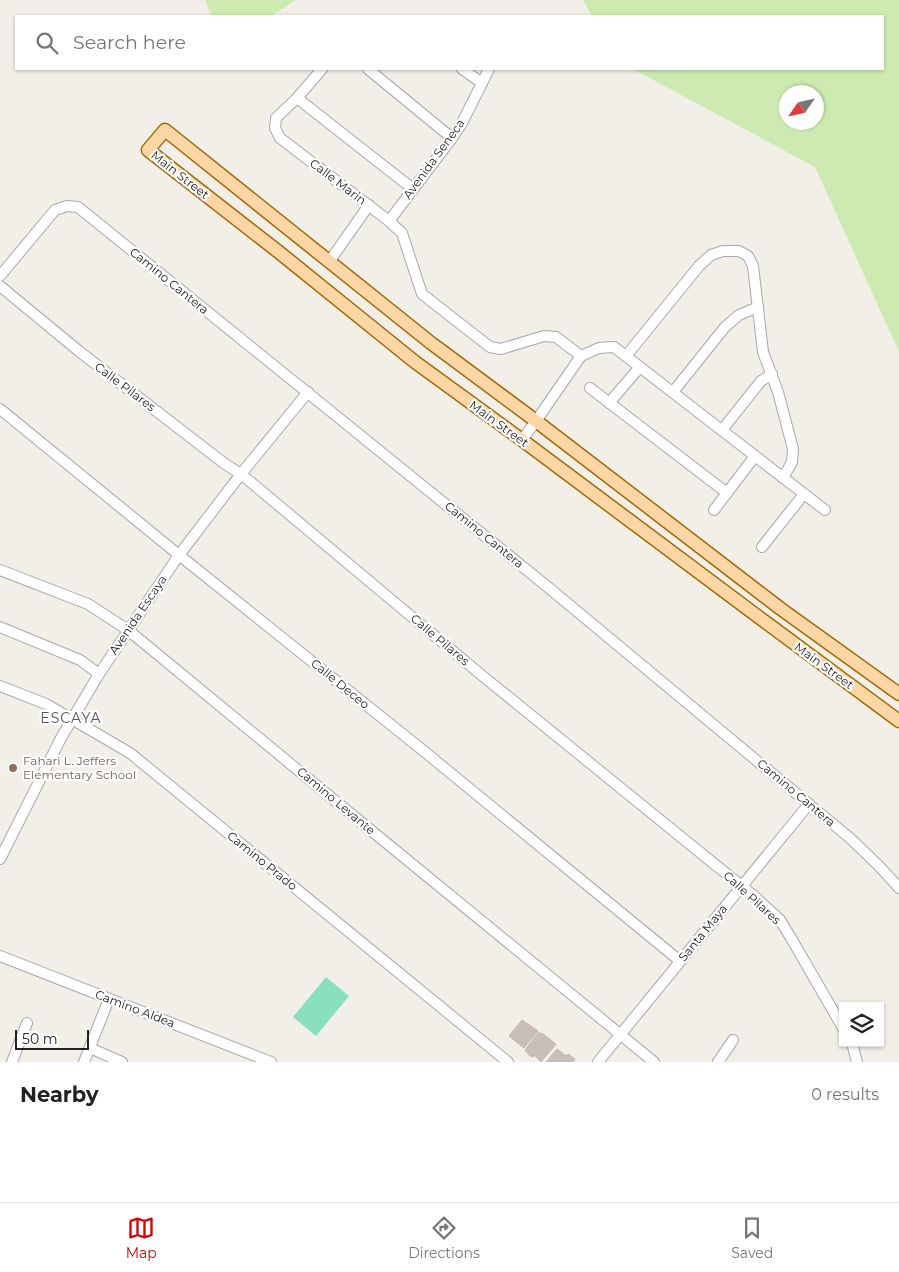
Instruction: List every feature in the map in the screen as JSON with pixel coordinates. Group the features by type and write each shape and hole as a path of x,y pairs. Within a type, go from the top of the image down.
{"main road":[{"name":"Main Street","path":"899,694 781,609 431,343 165,130 148,150 415,362 899,721"}],"street":[{"path":"321,70 297,98 413,190"},
{"path":"369,70 452,138"},
{"path":"463,70 482,83"},
{"name":"Avenida Seneca","path":"389,221 462,124 488,70"},
{"name":"Calle Marin","path":"297,98 276,118 275,128 280,138 402,233 422,294 490,347 501,349 544,336 556,337 581,356"},
{"path":"329,262 368,205"},
{"name":"Camino Cantera","path":"0,276 55,210 67,206 78,207 549,588 809,804 865,852 899,888"},
{"path":"626,356 699,266 711,255 722,251 739,251 748,256 753,266 763,352 778,392 793,450 792,462 783,478"},
{"name":"Calle Pilares","path":"0,286 80,352 241,474 479,673 755,897 780,920 839,1021"},
{"path":"673,392 725,327 739,315 758,307"},
{"path":"522,440 581,356 599,348 614,347 825,510"},
{"path":"609,403 640,366"},
{"path":"722,430 761,381 772,374"},
{"path":"590,388 727,493"},
{"name":"Avenida Escaya","path":"0,859 41,776 99,674 128,630 179,554 308,392"},
{"name":"Calle Deceo","path":"0,409 420,748 680,961"},
{"path":"714,510 755,456"},
{"path":"762,547 804,494"},
{"name":"Camino Levante","path":"0,570 88,604 128,630 654,1062"},
{"path":"0,627 80,660 99,674"},
{"name":"Camino Prado","path":"0,686 46,704 130,753 508,1062"},
{"name":"Santa Maya","path":"598,1062 809,804"},
{"name":"Camino Aldea","path":"0,956 269,1062"},
{"path":"84,1062 109,999"},
{"path":"12,1062 27,1023"},
{"path":"718,1062 733,1040"},
{"path":"853,1047 857,1062"},
{"path":"90,1048 122,1062"}],"green space":[{"path":"205,0 296,0 273,15 212,15"},
{"path":"583,0 899,0 899,352 815,167 635,70 884,70 884,15 591,15"},
{"path":"326,977 349,996 316,1036 293,1017"}],"building":[{"path":"522,1020 538,1031 524,1048 509,1036"},
{"path":"539,1032 556,1044 541,1062 534,1055 533,1057 530,1056 525,1050"},
{"path":"557,1049 566,1056 568,1054 575,1059 573,1062 546,1062"}],"place":[{"name":"Fahari L. Jeffers Elementary School","path":"13,768"}],"district":[{"name":"ESCAYA","path":"71,718"}]}
